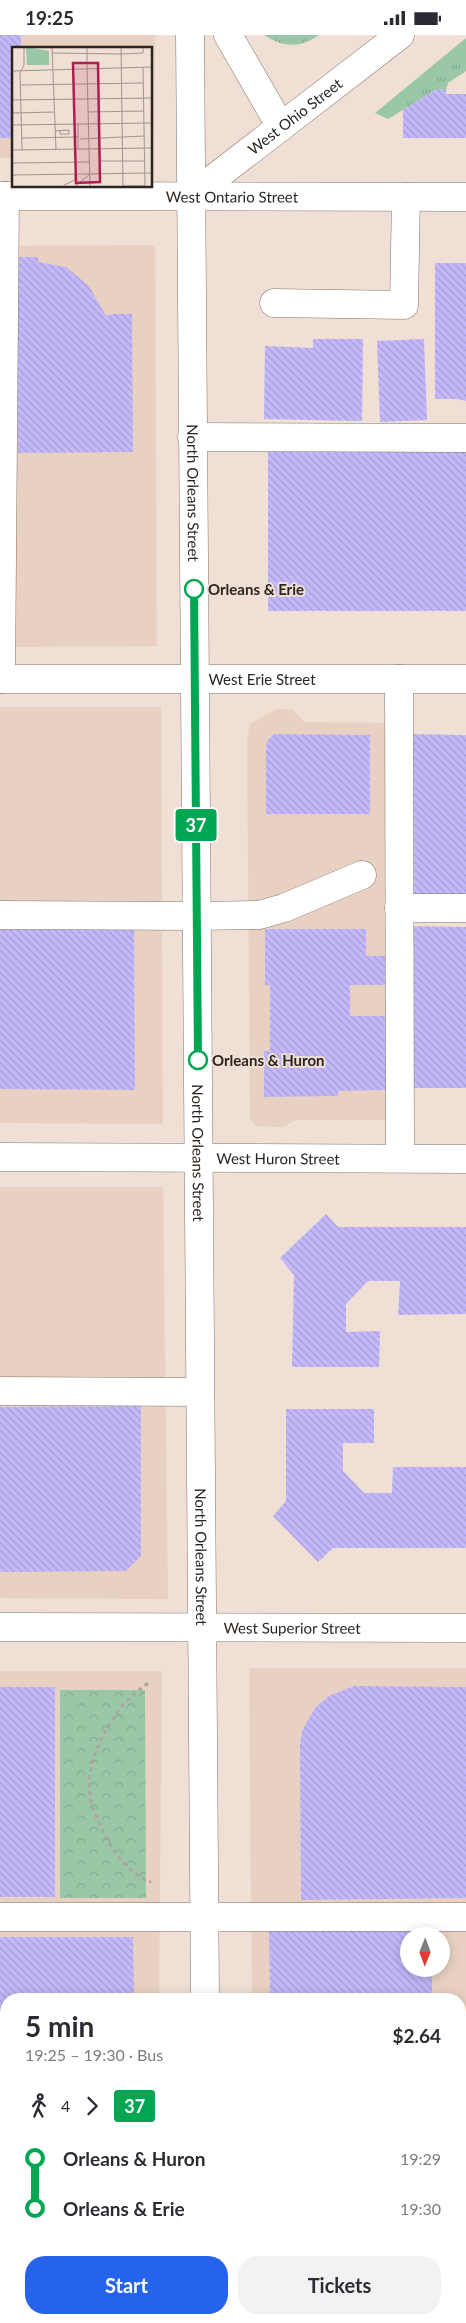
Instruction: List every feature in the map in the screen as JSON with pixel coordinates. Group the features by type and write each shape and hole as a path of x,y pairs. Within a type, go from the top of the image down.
{"main road":[{"name":"North Orleans Street","path":"190,35 205,1993"},
{"path":"228,35 281,127"},
{"name":"West Ohio Street","path":"191,197 400,35"},
{"name":"West Ontario Street","path":"3,196 466,197"},
{"path":"0,679 3,196"},
{"path":"274,303 404,305 406,197"},
{"path":"192,437 466,438"},
{"name":"West Erie Street","path":"0,679 466,679"},
{"path":"399,679 400,1158"},
{"path":"0,915 259,915 284,909 362,875"},
{"path":"399,908 466,908"},
{"name":"West Huron Street","path":"0,1157 466,1159"},
{"path":"0,1391 200,1392"},
{"name":"West Superior Street","path":"0,1627 466,1628"},
{"path":"0,1917 466,1917"}],"path":[{"path":"148,1683 123,1705 107,1730 93,1763 89,1793 92,1807 110,1846 139,1878 151,1882"}],"shaded area":[{"path":"0,35 155,35 154,130 152,133 152,47 12,47 12,158 0,158"},
{"path":"155,245 157,646 0,647 0,246"},
{"path":"0,707 161,707 163,1124 0,1123"},
{"path":"276,709 292,709 305,722 394,723 397,1120 296,1120 283,1127 256,1126 250,1119 247,738 250,724"},
{"path":"0,1187 163,1187 168,1599 0,1598"},
{"path":"249,1668 466,1668 466,1993 252,1993"},
{"path":"0,1671 162,1671 159,1993 0,1993"}],"green space":[{"path":"264,35 319,35 305,42 292,45 278,42"},
{"path":"466,38 466,71 448,83 446,90 437,89 388,119 375,113"},
{"path":"60,1690 145,1690 146,1898 60,1898"}],"building":[{"path":"0,35 21,35 21,47 12,47 12,138 0,138"},
{"path":"437,89 446,90 446,94 466,94 466,138 403,138 403,110"},
{"path":"17,257 38,257 38,262 66,267 89,286 106,316 111,314 132,314 133,452 18,453"},
{"path":"435,263 466,263 466,401 435,399"},
{"path":"313,339 363,339 362,421 264,419 265,346 313,348"},
{"path":"424,339 427,420 380,422 377,341"},
{"path":"268,451 466,451 466,611 268,611"},
{"path":"274,734 370,735 370,814 266,814 266,746 268,740"},
{"path":"407,734 466,735 466,895 405,895"},
{"path":"405,926 466,927 466,1088 403,1088"},
{"path":"134,928 135,1090 0,1089 0,930"},
{"path":"265,929 366,929 366,956 386,956 386,985 350,985 350,1016 388,1016 388,1090 338,1091 338,1096 264,1097 264,1051 270,1051 270,985 265,985"},
{"path":"326,1214 338,1227 466,1227 466,1314 398,1315 400,1281 368,1281 346,1304 346,1332 380,1331 379,1367 292,1367 294,1275 280,1258"},
{"path":"141,1406 141,1556 126,1571 0,1572 0,1407"},
{"path":"286,1409 374,1409 374,1443 343,1443 343,1471 364,1493 392,1493 393,1467 466,1467 466,1548 333,1548 318,1562 273,1516 286,1501"},
{"path":"354,1686 466,1687 466,1898 301,1900 300,1744 302,1731 315,1708 329,1696"},
{"path":"0,1687 55,1687 55,1897 0,1897"},
{"path":"269,1928 400,1929 400,1977 432,1977 432,1993 270,1993"},
{"path":"0,1937 133,1937 134,1993 0,1993"}],"bus line":[{"name":"37","path":"194,589 198,1060"}],"place":[{"name":"Orleans & Erie","path":"194,589"},
{"name":"Orleans & Huron","path":"198,1060"}]}
